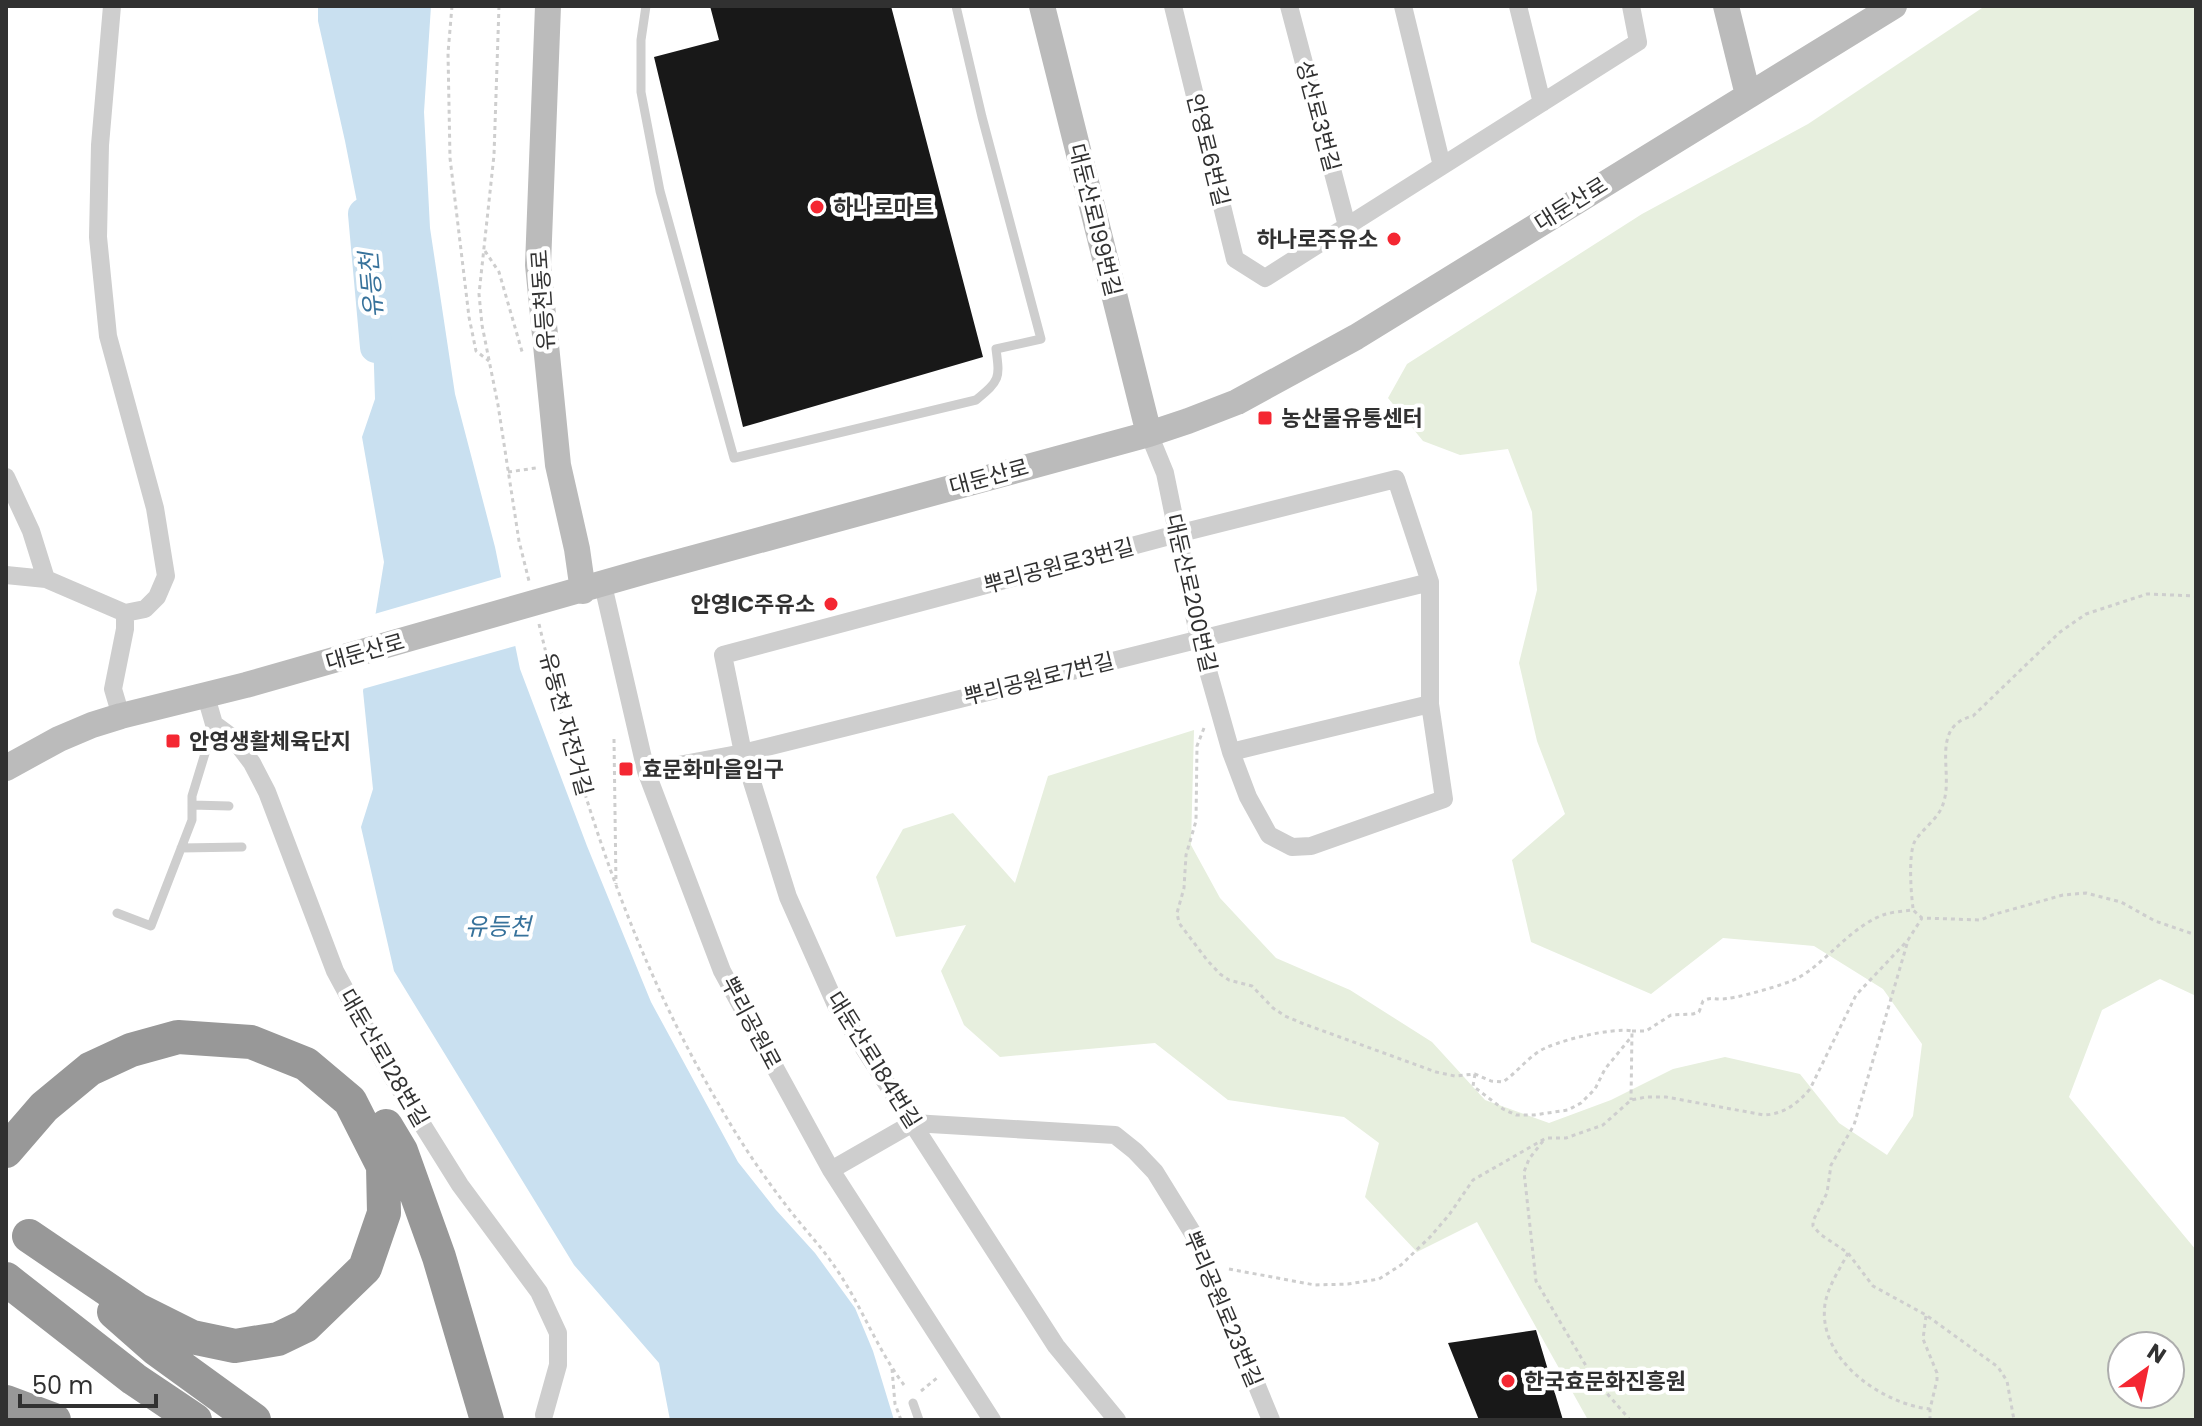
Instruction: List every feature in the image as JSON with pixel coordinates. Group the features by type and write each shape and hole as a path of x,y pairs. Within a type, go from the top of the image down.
{"highway":[{"path":"6,1117 30,1089 78,1052 123,1031 176,1019 252,1022 315,1047 363,1086 401,1151 439,1257 487,1420"},
{"path":"6,1151 44,1107 90,1069 131,1050 178,1037 251,1042 306,1064 350,1101 383,1166 384,1213 365,1268 305,1326 278,1339 235,1346 192,1337 138,1310 17,1226"},
{"path":"17,1226 156,1349 254,1420"},
{"path":"6,1279 134,1379 195,1420"},
{"path":"6,1402 54,1420"}],"main road":[{"name":"유등천동로","path":"548,6 538,265 558,465 577,549 593,588"},
{"name":"대둔산로199번길","path":"1042,6 1149,434"},
{"path":"1726,6 1748,95"},
{"name":"대둔산로","path":"6,768 59,739 121,716 546,605 593,588 1149,434 1237,402 1356,337 1894,6"}],"street":[{"path":"6,575 46,579 125,613 145,609 157,597 166,576 155,508 108,336 98,237 100,145 112,6"},
{"name":"안영로6번길","path":"1173,6 1235,259 1265,278 1347,226"},
{"name":"성산로3번길","path":"1289,6 1347,226"},
{"path":"1403,6 1442,166"},
{"path":"1518,6 1542,103"},
{"path":"1347,226 1638,42 1631,6"},
{"name":"대둔산로200번길","path":"1149,434 1165,473 1199,639 1231,752 1248,797 1269,835 1292,847 1311,846 1444,799 1430,704 1430,582 1396,479"},
{"path":"6,477 31,531 46,579"},
{"name":"뿌리공원로3번길","path":"723,655 1396,479"},
{"name":"뿌리공원로7번길","path":"646,771 743,753 1430,582"},
{"name":"뿌리공원로","path":"593,588 646,771 722,971 831,1170 992,1420"},
{"path":"121,716 113,689 125,629 125,613"},
{"name":"대둔산로184번길","path":"723,655 743,753 788,897 836,1005 1056,1346 1117,1420"},
{"path":"205,693 214,724"},
{"path":"1231,752 1430,704"},
{"name":"대둔산로128번길","path":"214,724 233,738 252,763 267,792 335,971 390,1073 460,1185 539,1292 558,1333 558,1365 544,1415"},
{"path":"831,1170 913,1123"},
{"name":"뿌리공원로23번길","path":"913,1123 1115,1135 1135,1151 1155,1172 1197,1240 1271,1420"}],"lane":[{"path":"646,6 641,40 641,92 660,191 734,458 976,400 992,387 999,374 996,349 1041,339 956,6"},
{"path":"117,913 151,926 192,820 192,796 214,724"},
{"path":"192,805 229,806"},
{"path":"181,848 242,847"},
{"path":"913,1403 919,1420"}],"path":[{"path":"452,6 448,53 450,158 469,317 476,351 489,361"},
{"path":"499,6 494,155 479,294 519,541 529,583"},
{"path":"485,251 499,272 523,355"},
{"path":"508,472 558,465"},
{"path":"2196,596 2147,594 2086,614 2060,632 1973,716 1954,725 1945,753 1944,801 1911,849 1913,910 1922,918 1981,920 2063,895 2086,893 2121,902 2155,921 2196,935"},
{"name":"유동천 자전거길","path":"546,605 577,772 638,945 721,1108 765,1179 837,1269 891,1368 904,1385"},
{"path":"1220,712 1203,729 1197,746 1196,821 1186,855 1184,888 1177,913 1185,933 1220,974 1229,980 1252,986 1285,1016 1436,1072 1455,1076 1475,1074 1503,1082 1549,1046 1624,1029 1632,1034"},
{"path":"614,739 616,886"},
{"path":"1475,1074 1473,1086 1516,1115 1568,1110 1581,1103 1595,1089 1605,1069 1632,1034 1646,1031 1671,1015 1699,1012 1703,1001 1708,998 1721,999 1774,988 1795,979 1878,917 1913,910"},
{"path":"1207,1264 1315,1285 1379,1279 1401,1265 1430,1237 1473,1180 1546,1138 1566,1138 1603,1125 1631,1100 1666,1097 1764,1115 1775,1115 1788,1109 1810,1089 1856,995 1908,940 1922,918"},
{"path":"1908,940 1854,1125 1831,1165 1827,1193 1813,1226 1848,1253 1873,1286 1926,1315 1998,1367 2007,1381 2014,1420"},
{"path":"1631,1100 1632,1034"},
{"path":"1546,1138 1529,1159 1524,1172 1536,1281 1592,1376 1630,1420"},
{"path":"1848,1253 1825,1302 1825,1327 1831,1344 1851,1371 1873,1387 1901,1403 1930,1409"},
{"path":"1926,1315 1923,1339 1937,1373 1930,1420"},
{"name":"유동천 자전거길","path":"891,1368 895,1404 901,1420"},
{"path":"919,1392 937,1378"}],"green space":[{"path":"1985,6 2196,6 2196,996 2160,979 2102,1010 2069,1097 2196,1250 2196,1420 1588,1420 1477,1222 1417,1252 1365,1197 1379,1143 1344,1117 1228,1100 1155,1043 1000,1057 964,1025 941,971 966,925 896,937 876,877 903,829 953,813 1015,883 1048,776 1194,730 1191,845 1220,898 1276,958 1350,990 1432,1042 1485,1100 1549,1123 1611,1100 1673,1069 1725,1057 1800,1074 1839,1123 1887,1155 1913,1116 1922,1044 1883,989 1814,946 1723,938 1651,994 1531,942 1512,860 1565,814 1537,741 1519,663 1537,590 1532,512 1508,449 1460,455 1423,441 1388,398 1407,364 1642,214 1808,124"}],"water":[{"name":"유등천","path":"318,6 431,6 424,112 430,228 455,394 495,547 520,669 587,846 651,1002 738,1162 815,1253 855,1308 873,1351 894,1420 670,1420 659,1363 574,1265 394,971 361,827 373,789 363,691 384,562 362,437 375,399 371,273 318,21"}],"pier":[{"path":"505,576 519,645 359,690 371,615"}],"building":[{"name":"하나로마트","path":"710,6 891,6 983,357 743,427 654,57 719,40"},
{"name":"한국효문화진흥원","path":"1536,1330 1563,1420 1479,1420 1448,1343"}],"waterway":[{"name":"유등천","path":"364,214 376,347"}],"place":[{"name":"하나로마트","path":"817,207"},
{"name":"하나로주유소","path":"1394,239"},
{"name":"농산물유통센터","path":"1265,418"},
{"name":"안영IC주유소","path":"831,604"},
{"name":"안영생활체육단지","path":"173,741"},
{"name":"효문화마을입구","path":"626,769"},
{"name":"한국효문화진흥원","path":"1508,1381"}]}
